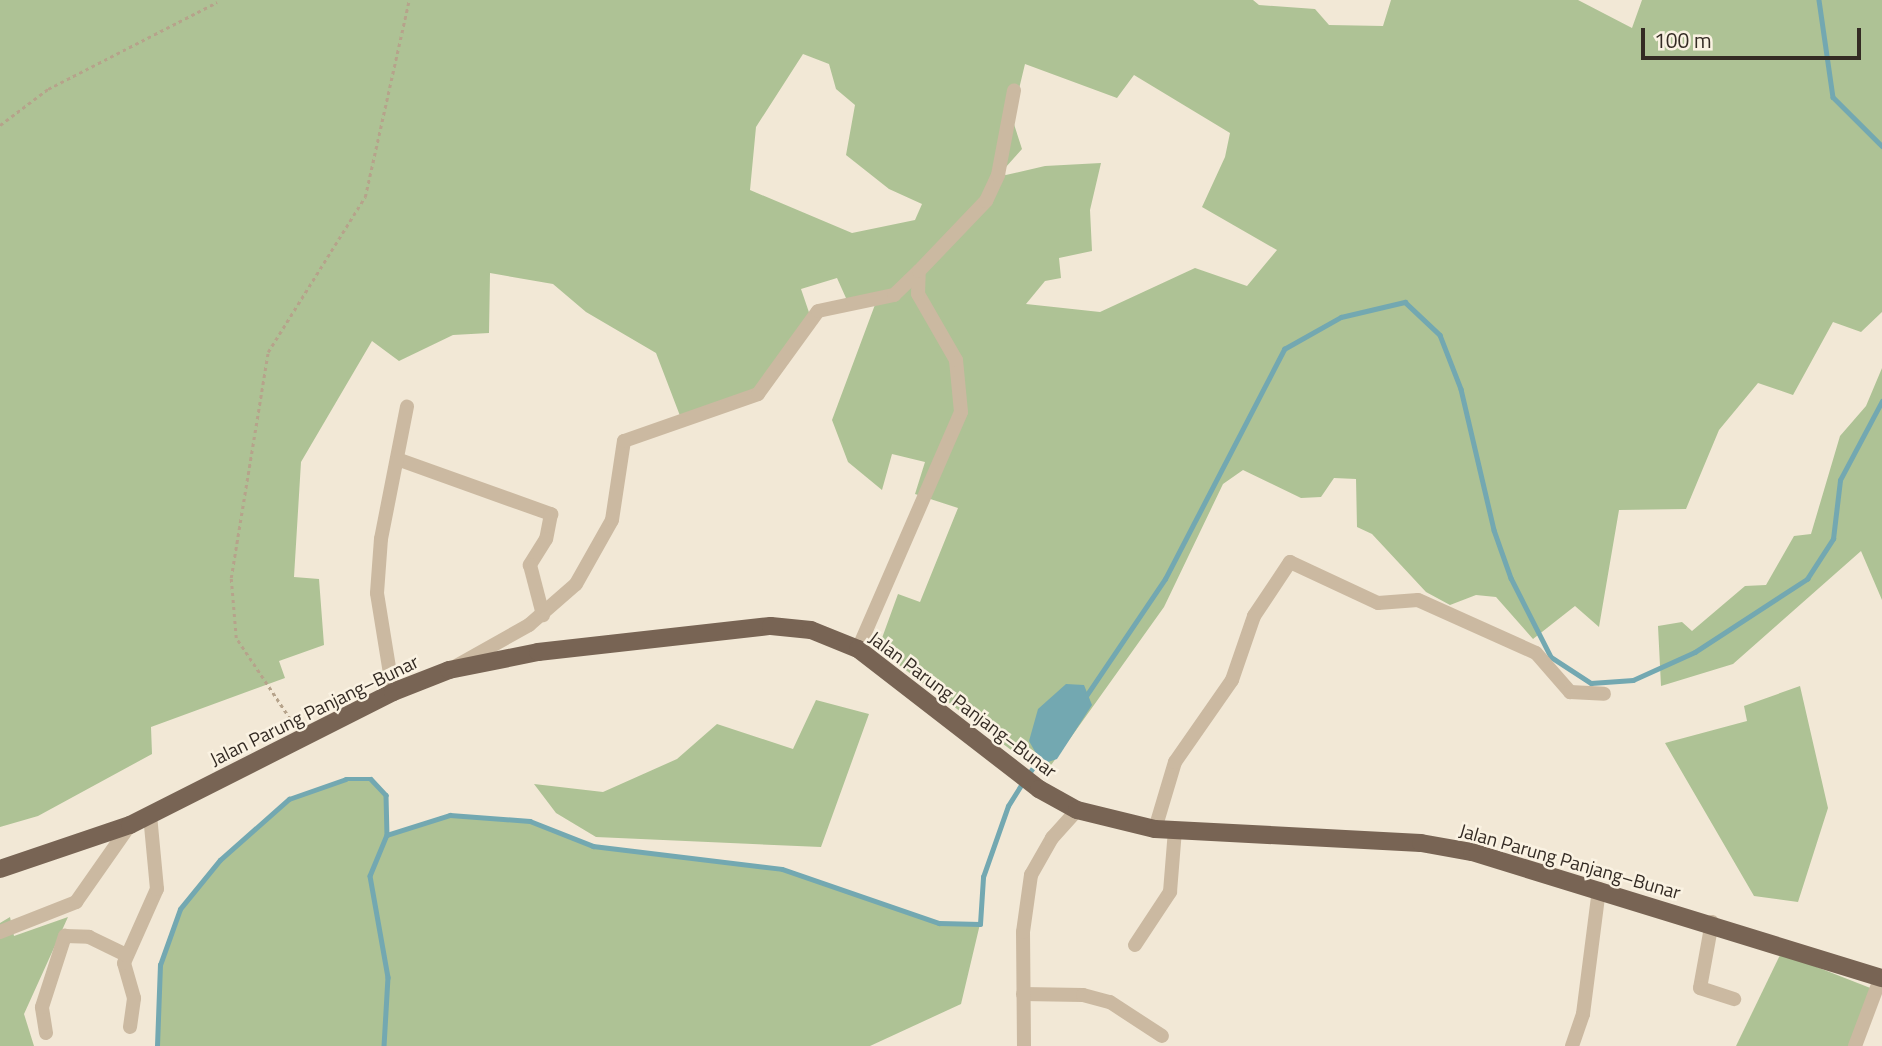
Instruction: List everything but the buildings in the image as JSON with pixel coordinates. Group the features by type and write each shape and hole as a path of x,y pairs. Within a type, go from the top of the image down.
{"main road":[{"name":"Jalan Parung Panjang–Bunar","path":"0,869 130,825 393,691 449,670 538,652 771,626 811,630 858,649 1039,789 1077,810 1155,829 1421,843 1472,852 1712,922 1882,977"}],"street":[{"path":"449,670 543,615 576,584 612,520 624,442 758,394 818,311 894,295 919,271 986,201 998,176 1014,90"},
{"path":"858,649 961,412 956,360 918,294 919,271"},
{"path":"393,691 377,593 407,407"},
{"path":"397,460 551,514 546,539 530,565 543,615"},
{"path":"1155,829 1175,762 1232,680 1254,616 1290,562 1378,603 1418,600 1536,653 1570,692 1604,694"},
{"path":"1021,1045 1023,932 1031,875 1052,838 1077,810"},
{"path":"130,1027 134,998 124,972 126,955 157,889 150,815"},
{"path":"0,932 76,902 130,825"},
{"path":"1135,945 1170,892 1175,830"},
{"path":"1572,1046 1583,1014 1599,889"},
{"path":"1712,922 1700,988 1734,999"},
{"path":"46,1033 42,1007 65,936 89,937 126,955"},
{"path":"1855,1046 1882,977"},
{"path":"1023,994 1083,995 1110,1002 1162,1036"}],"path":[{"path":"302,736 236,638 230,578 268,352 365,197 409,0"},
{"path":"0,125 48,89 217,2"}],"green space":[{"path":"0,0 1253,0 1259,5 1315,9 1329,25 1383,26 1391,0 1578,0 1632,28 1642,0 1882,0 1882,312 1861,332 1833,322 1793,395 1758,383 1719,430 1686,509 1619,510 1599,627 1575,606 1533,639 1496,597 1476,595 1450,605 1426,592 1372,534 1357,527 1356,479 1334,478 1321,497 1301,498 1243,470 1223,484 1164,607 1044,775 878,649 898,594 920,602 958,508 915,494 925,462 892,454 882,490 848,462 832,420 876,302 850,307 837,278 801,289 814,327 768,391 682,421 656,353 586,312 553,284 490,273 489,333 453,335 399,361 372,341 301,462 294,577 319,579 324,645 279,661 285,678 151,727 152,754 38,816 0,827","holes":["803,54 829,64 836,89 855,105 846,155 889,189 922,204 915,220 852,233 750,190 756,127","1025,64 1117,98 1134,75 1230,133 1225,157 1202,207 1277,250 1247,286 1195,268 1100,312 1026,304 1045,281 1061,278 1059,258 1092,251 1090,210 1101,163 1045,166 997,177 1022,149 1012,118"]},
{"path":"1882,368 1882,600 1861,551 1733,664 1661,686 1658,626 1682,622 1692,631 1745,586 1766,585 1794,536 1811,534 1840,436 1866,406"},
{"path":"1800,686 1828,808 1798,902 1754,896 1665,743 1747,721 1744,706"},
{"path":"816,700 869,714 821,847 596,837 556,813 534,784 603,792 677,759 717,724 793,749"},
{"path":"346,779 371,779 386,795 388,834 450,815 530,821 593,846 782,869 939,923 980,924 961,1004 870,1046 157,1046 160,965 180,909 220,860 289,799"},
{"path":"10,917 14,936 68,917 24,1014 34,1046 0,1046 0,923"},
{"path":"1781,953 1878,991 1850,1046 1736,1046"}],"water":[{"path":"1066,684 1084,685 1092,705 1057,759 1042,764 1029,741 1038,709"}],"waterway":[{"path":"1819,0 1833,97 1882,146"},
{"path":"1086,696 1165,579 1284,349 1341,317 1405,302 1440,335 1461,389 1494,530 1511,578 1551,657 1591,683 1633,680 1695,652 1807,579 1833,539 1840,480 1882,401"},
{"path":"1028,775 1041,756"},
{"path":"157,1046 160,965 180,909 220,860 289,799 346,779 371,779 386,795 387,835 370,876 388,977 384,1046"},
{"path":"387,835 450,815 530,821 593,846 782,869 939,923 980,924 983,877 1008,806 1023,782"}]}
